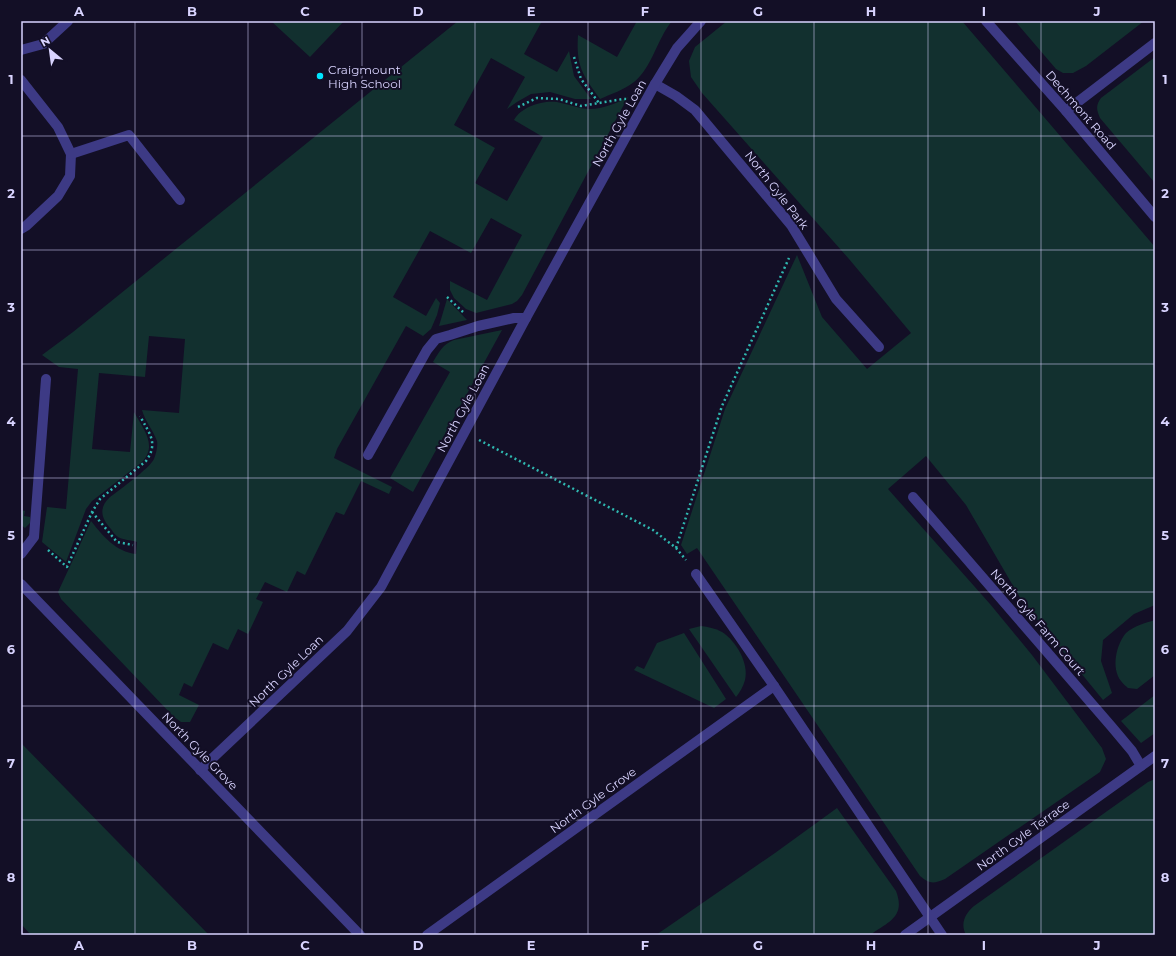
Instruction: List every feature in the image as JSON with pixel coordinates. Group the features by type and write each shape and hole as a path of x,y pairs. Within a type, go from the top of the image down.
{"street":[{"path":"21,50 43,44 68,21"},
{"name":"North Gyle Loan","path":"200,770 347,631 381,588 526,318 655,84 677,48 701,21"},
{"name":"Dechmont Road","path":"986,21 1066,111 1155,217"},
{"path":"1066,111 1155,43"},
{"path":"21,80 58,127 71,154 70,176 58,196 21,229"},
{"name":"North Gyle Park","path":"655,84 676,96 695,110 791,225 836,299 879,347"},
{"path":"71,154 129,135 180,200"},
{"path":"368,455 427,350 436,339 485,324 514,318 526,318"},
{"path":"21,554 34,537 46,379"},
{"name":"North Gyle Farm Court","path":"913,497 1111,726 1132,751 1141,766"},
{"path":"696,574 774,686 942,935"},
{"name":"North Gyle Grove","path":"21,584 360,935"},
{"name":"North Gyle Grove","path":"427,935 774,686"},
{"name":"North Gyle Terrace","path":"905,935 1155,756"}],"path":[{"path":"574,56 581,79 600,104"},
{"path":"518,108 537,98 559,99 581,106 623,99 645,102"},
{"path":"676,548 722,406 798,237"},
{"path":"34,537 67,567 92,512 100,499 146,461 151,454 153,447 151,437 140,416"},
{"path":"464,433 654,530 676,548 696,574"},
{"path":"92,512 117,542 133,545"}],"green space":[{"path":"271,21 344,21 310,57"},
{"path":"458,21 542,21 524,54 557,72 569,51 574,76 591,99 575,99 550,92 531,94 507,109 525,77 491,58 454,125 495,148 475,183 507,201 543,137 514,120 517,115 532,105 545,102 557,102 582,108 595,109 610,105 628,97 522,295 517,301 512,304 476,313 466,309 454,298 450,290 450,281 487,300 522,235 491,218 471,253 430,231 393,297 426,316 436,298 440,303 437,315 431,329 423,336 406,326 337,449 334,458 392,487 389,494 361,481 344,515 336,512 305,575 297,571 287,592 265,582 256,599 263,602 248,634 238,629 228,650 213,643 192,687 184,683 179,695 199,705 190,722 181,722 173,716 61,599 58,592 91,521 105,538 116,547 129,553 136,554 137,542 118,537 105,521 102,510 109,498 140,474 154,459 157,450 157,441 142,410 179,413 185,339 149,336 145,377 99,373 92,449 130,452 134,412 145,431 149,443 149,449 147,456 142,462 92,501 86,509 66,562 42,542 47,507 66,509 78,369 59,367 42,355 73,332"},
{"path":"637,21 672,21 640,76 626,87 600,99 585,76 579,62 578,35 617,57"},
{"path":"727,21 962,21 1155,247 1155,605 1134,614 1103,640 1101,661 1112,693 1103,700 1022,601 966,505 926,456 888,489 990,604 1032,655 1102,748 1106,759 1100,772 945,879 937,882 926,881 920,876 697,548 687,554 681,545 725,409 797,255 822,317 867,369 911,333 849,259 702,93 691,77 689,61 695,47"},
{"path":"1015,21 1144,21 1086,66 1073,73 1063,73 1056,69"},
{"path":"1155,57 1155,183 1100,118 1097,107 1101,98"},
{"path":"447,299 467,320 439,326"},
{"path":"502,330 413,492 390,478 450,372 433,362 439,352 444,346 454,340"},
{"path":"21,510 25,511 24,516 30,517 30,523 25,528 21,525"},
{"path":"1155,620 1155,675 1137,689 1128,688 1121,681 1116,670 1117,650 1126,633 1132,628"},
{"path":"701,626 722,632 732,641 740,653 746,673 743,685 736,697 689,629"},
{"path":"684,633 726,699 714,708 634,670 637,666 644,669 657,643"},
{"path":"1155,695 1155,733 1141,743 1121,721"},
{"path":"21,743 209,935 31,935 21,924"},
{"path":"1155,779 1155,935 966,935 963,927 964,919 974,906 1148,782"},
{"path":"837,808 896,891 899,907 894,918 889,922 870,935 656,935 775,853"}],"place":[{"name":"Craigmount High School","path":"320,76"}]}
